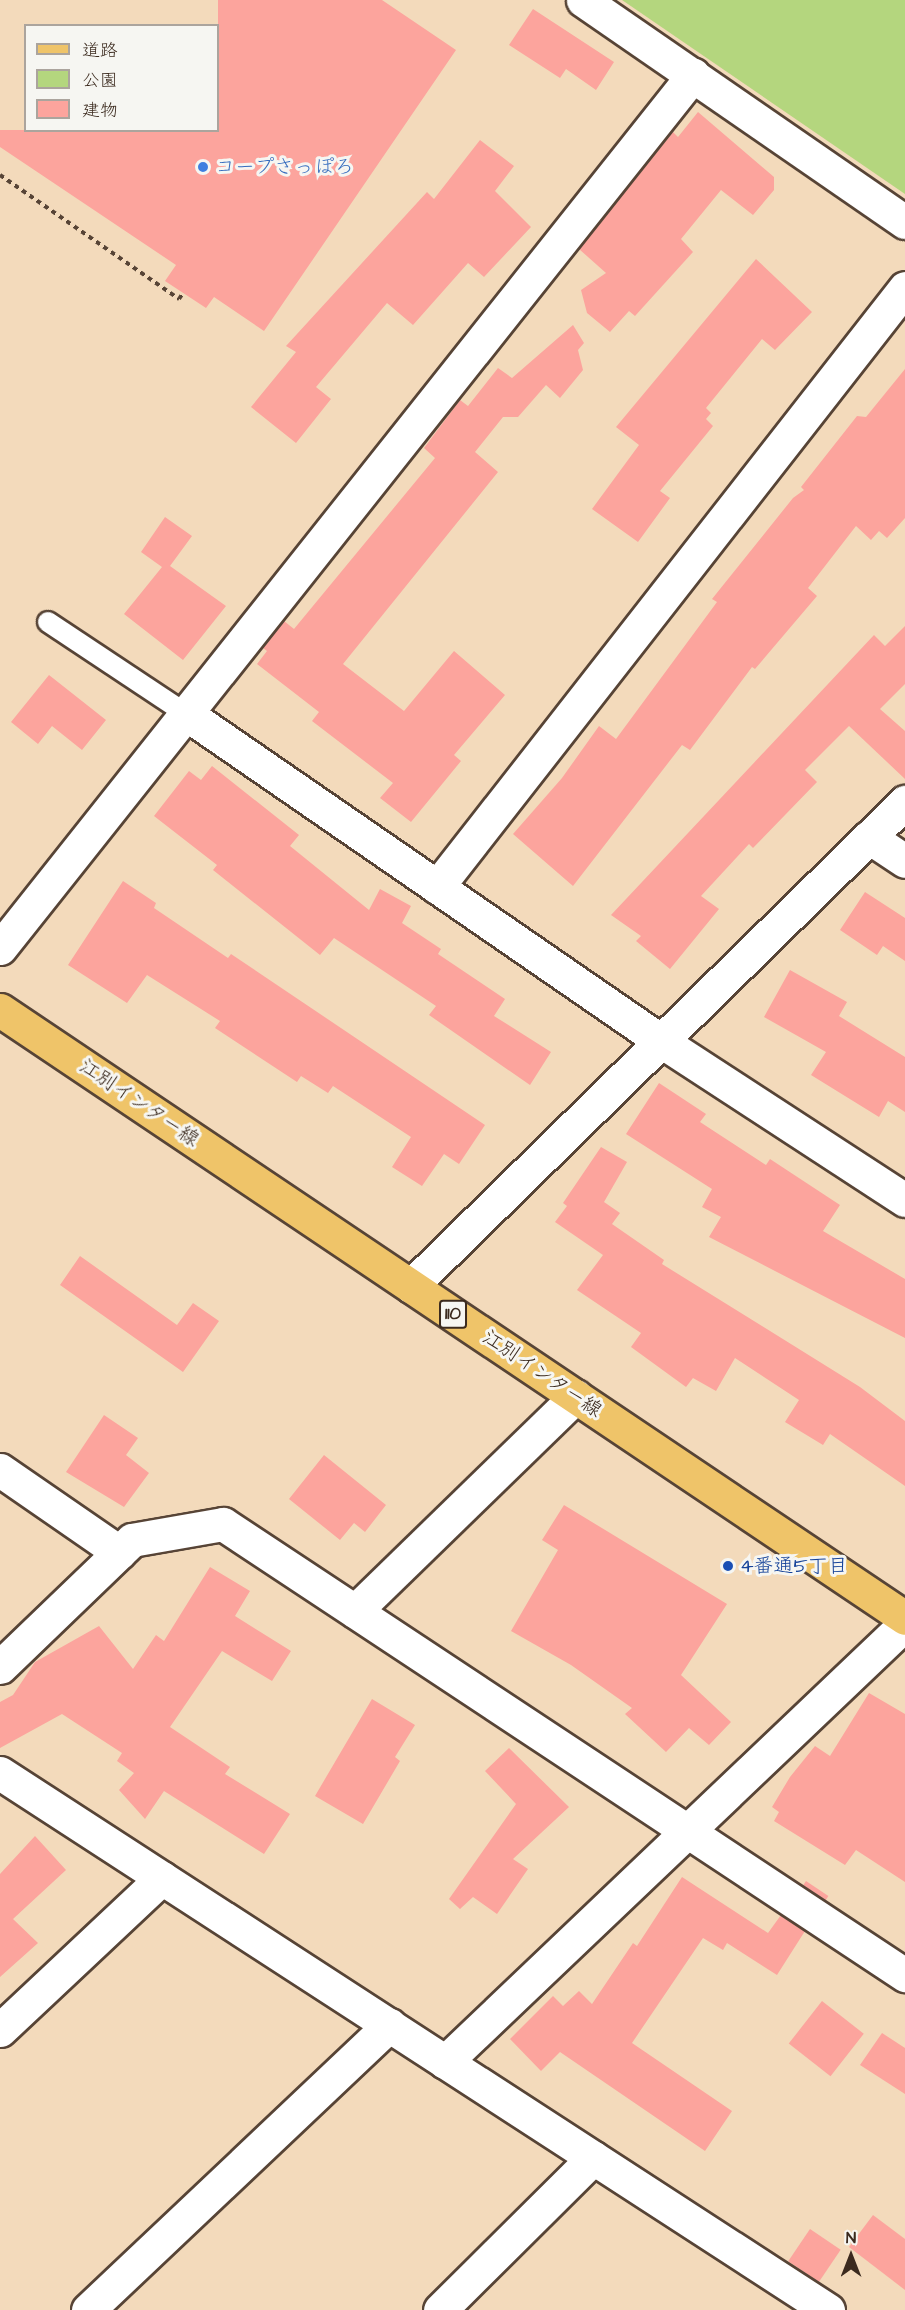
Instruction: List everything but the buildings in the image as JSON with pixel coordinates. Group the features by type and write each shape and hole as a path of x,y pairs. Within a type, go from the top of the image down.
{"main road":[{"name":"江別インター線","path":"0,1010 905,1618"}],"street":[{"path":"583,0 905,222"},
{"path":"0,948 188,715 693,75"},
{"path":"437,887 905,288"},
{"path":"188,715 661,1041 905,1200"},
{"path":"411,1286 905,802"},
{"path":"869,837 905,861"},
{"path":"355,1611 576,1396"},
{"path":"0,1470 119,1552"},
{"path":"0,1667 132,1540 224,1524 905,1975"},
{"path":"445,2062 686,1830 905,1624"},
{"path":"0,1773 828,2310"},
{"path":"0,2030 162,1878"},
{"path":"88,2310 389,2025"},
{"path":"441,2310 593,2158"}],"lane":[{"path":"48,622 188,715"}],"path":[{"path":"0,175 179,299 183,293"}],"green space":[{"path":"622,0 905,0 905,194"}],"place":[{"name":"コープさっぽろ","path":"203,167"},
{"name":"4番通5丁目","path":"728,1566"}]}
